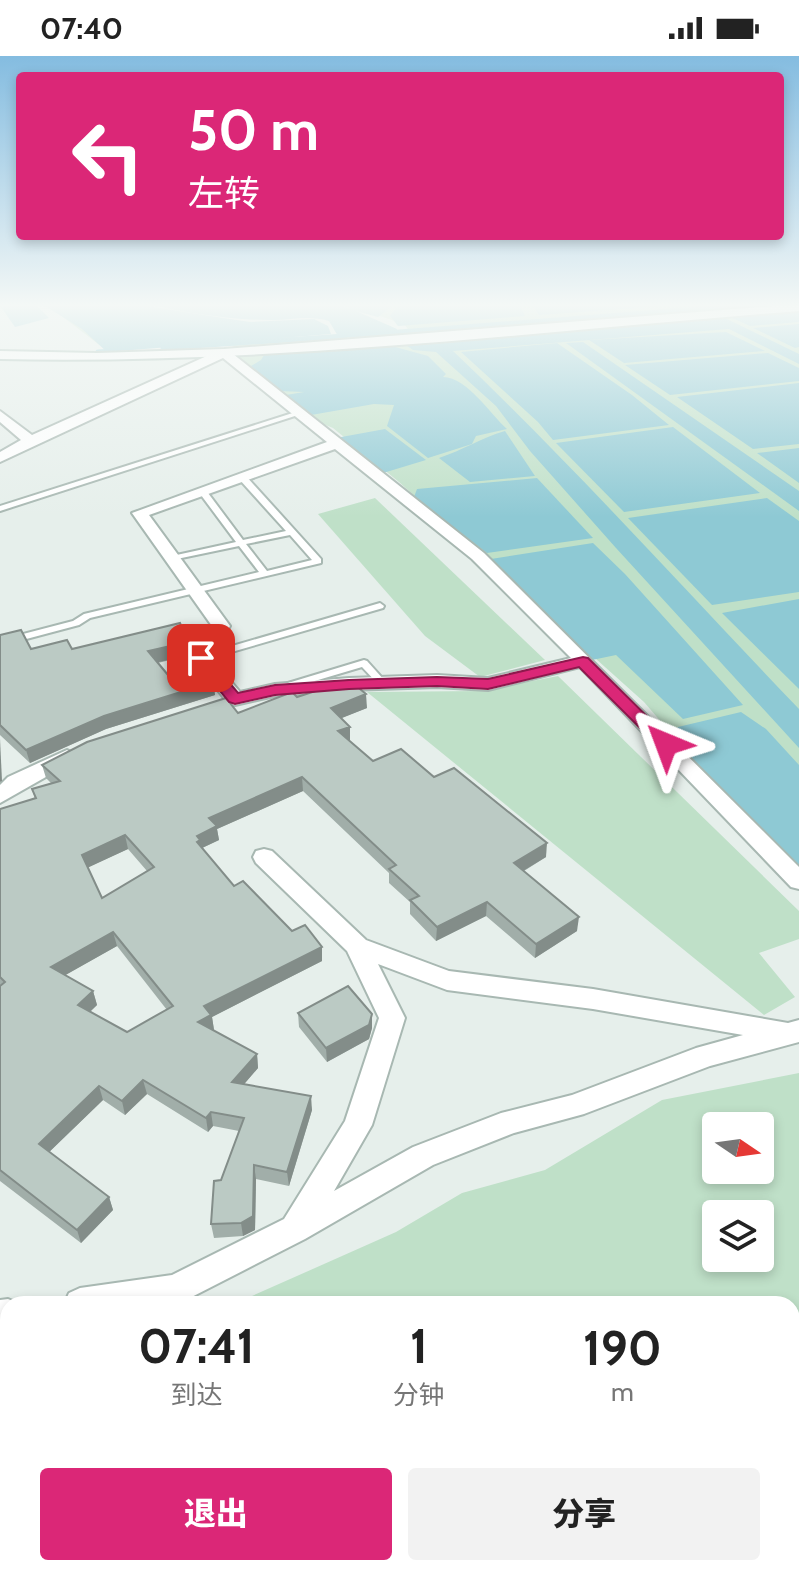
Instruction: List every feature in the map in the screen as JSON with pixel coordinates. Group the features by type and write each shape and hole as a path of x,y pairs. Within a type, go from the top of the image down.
{"street":[{"path":"0,458 30,441 176,375"},
{"path":"251,375 478,556 799,881"},
{"path":"0,415 30,441"},
{"path":"337,443 140,513 221,626 201,658 227,701 275,690 382,683 488,684 583,661"},
{"path":"0,796 16,782 79,750"},
{"path":"264,857 357,946 392,1018 358,1125 294,1229"},
{"path":"357,946 447,980 593,999 794,1032"},
{"path":"134,1296 175,1290 294,1229 423,1156 511,1122 574,1106 692,1061 794,1032"}],"lane":[{"path":"0,509 299,413"},
{"path":"0,643 76,623 87,616 318,561 242,477"},
{"path":"202,491 264,573"},
{"path":"172,558 291,532"},
{"path":"201,658 380,606"}],"green space":[{"path":"243,375 799,375 799,882 644,702 399,482 333,428 288,410"},
{"path":"375,498 545,660 480,677 425,636 318,514"},
{"path":"558,676 799,911 799,939 759,953 795,997 764,1015 367,692 481,691"},
{"path":"799,1073 799,1296 252,1296 396,1232 462,1193 545,1170 662,1100"}],"water":[{"path":"261,375 445,375 443,377 461,383 507,429 476,436 472,444 428,458 387,426 394,405 374,404 311,415 286,395 304,392 279,391"},
{"path":"461,375 478,375 498,394 799,709 799,748 530,451 496,406"},
{"path":"486,375 603,375 669,425 553,440 538,422"},
{"path":"610,375 631,375 799,491 799,511"},
{"path":"640,375 799,375 799,381 670,395"},
{"path":"799,383 799,444 753,449 677,397"},
{"path":"673,427 760,493 624,512 556,443"},
{"path":"385,429 426,460 383,473 336,438"},
{"path":"505,431 535,476 470,482 439,458 488,437"},
{"path":"799,448 799,483 757,453"},
{"path":"537,478 593,538 487,553 414,497 417,489"},
{"path":"767,498 799,521 799,592 712,605 628,518"},
{"path":"593,543 625,574 743,705 683,719 616,655 592,660 491,559"},
{"path":"799,599 799,689 722,613"},
{"path":"741,712 766,729 799,765 799,869 670,737 678,727"}],"building":[{"path":"180,623 188,642 148,651 178,687 210,678 213,682 104,716 26,750 0,725 0,635 21,630 31,649 67,640 72,649"},
{"path":"349,680 366,694 331,708 350,727 338,731 373,761 401,749 434,777 454,768 547,843 514,863 579,917 536,944 487,902 437,927 410,900 419,896 389,869 396,865 302,777 209,818 217,826 197,836 200,840 197,842 234,886 243,881 292,931 305,925 322,947 204,1006 211,1015 198,1022 257,1054 232,1082 311,1096 287,1172 254,1165 253,1216 241,1223 211,1224 214,1181 221,1180 244,1118 211,1112 206,1118 143,1080 122,1101 99,1086 39,1144 109,1197 77,1230 0,1170 0,986 5,982 0,977 0,809 36,798 32,789 60,781 42,765 87,742 226,698 238,713 292,692 297,697","holes":["125,835 154,867 102,898 82,855","113,932 173,1006 127,1032 78,1005 93,991 51,967"]},
{"path":"348,986 372,1014 369,1025 326,1048 298,1013"}],"route":[{"path":"201,658 235,699 275,690 349,684 437,681 488,684 583,661 666,744"}]}
